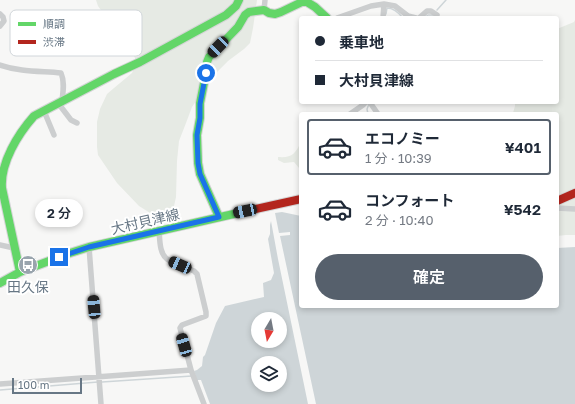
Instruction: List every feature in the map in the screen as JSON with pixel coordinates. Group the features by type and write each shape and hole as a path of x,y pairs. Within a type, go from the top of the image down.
{"street":[{"path":"20,272 0,179 4,165 17,138 26,124 34,116 140,62 226,15 236,6 239,0"},
{"path":"264,10 265,0"},
{"path":"219,217 200,174 198,163 197,135 200,118 200,104 208,57 238,27 245,15 249,12 264,10 270,13 280,12 302,1 308,2 325,16"},
{"path":"343,16 371,6 384,4 395,6 408,16"},
{"path":"383,16 384,4"},
{"path":"421,16 427,11 431,11 437,15"},
{"path":"0,14 4,21 0,26"},
{"path":"0,65 11,69 61,73 64,82 60,102 71,120 77,123"},
{"path":"353,112 366,104"},
{"path":"370,104 376,112"},
{"path":"44,111 54,135"},
{"path":"559,200 575,193"},
{"name":"大村貝津線","path":"0,283 20,272 89,247 299,199"},
{"path":"559,208 575,209"},
{"path":"159,230 161,247 163,254 167,259 194,271 197,274 206,316 182,325 180,328 192,371 204,404"},
{"path":"0,245 14,248"},
{"path":"89,247 101,404"},
{"path":"0,384 192,371"}],"shaded area":[{"path":"96,0 257,0 250,43 228,61 213,76 192,107 179,141 176,197 174,206 170,214 164,217 155,216 139,206 117,183 98,155 97,122 100,109 107,94 132,73 135,65 134,56 142,56 142,10 101,10"},
{"path":"575,20 575,235 559,236 559,112 513,112 515,104 559,104 559,28 574,22"},
{"path":"299,146 299,168 294,162 284,163 278,160 278,157 290,156"},
{"path":"282,212 299,216 299,308 559,308 559,248 575,247 575,404 316,404 280,236 290,235 290,232 279,233 275,213"},
{"path":"271,221 308,404 210,404 201,380 197,380 194,371 202,366 203,357 216,323 225,306 264,297 263,283 271,280 274,273 268,239"}],"waterway":[{"path":"437,10 446,0"},
{"path":"386,14 387,8 389,8 396,11 402,16"},
{"path":"427,16 433,15"},
{"path":"368,112 369,104"},
{"path":"102,382 192,376"},
{"path":"0,390 98,382"}],"traffic: fast":[{"path":"20,272 2,188 2,178 11,149 28,123 34,116 140,62 226,15 236,6 239,0"},
{"path":"219,217 200,174 198,163 197,135 200,118 200,103 209,57 238,27 245,15 249,12 264,10 275,14 302,2 307,2 325,16"},
{"path":"0,283 20,272 89,247 238,213"}],"traffic: jam":[{"path":"559,200 575,193"},
{"path":"238,213 299,199"}],"place":[{"name":"田久保","path":"28,265"}],"route":[{"path":"59,257 89,247 219,217 200,174 198,163 197,135 200,118 200,104 206,73"}]}
